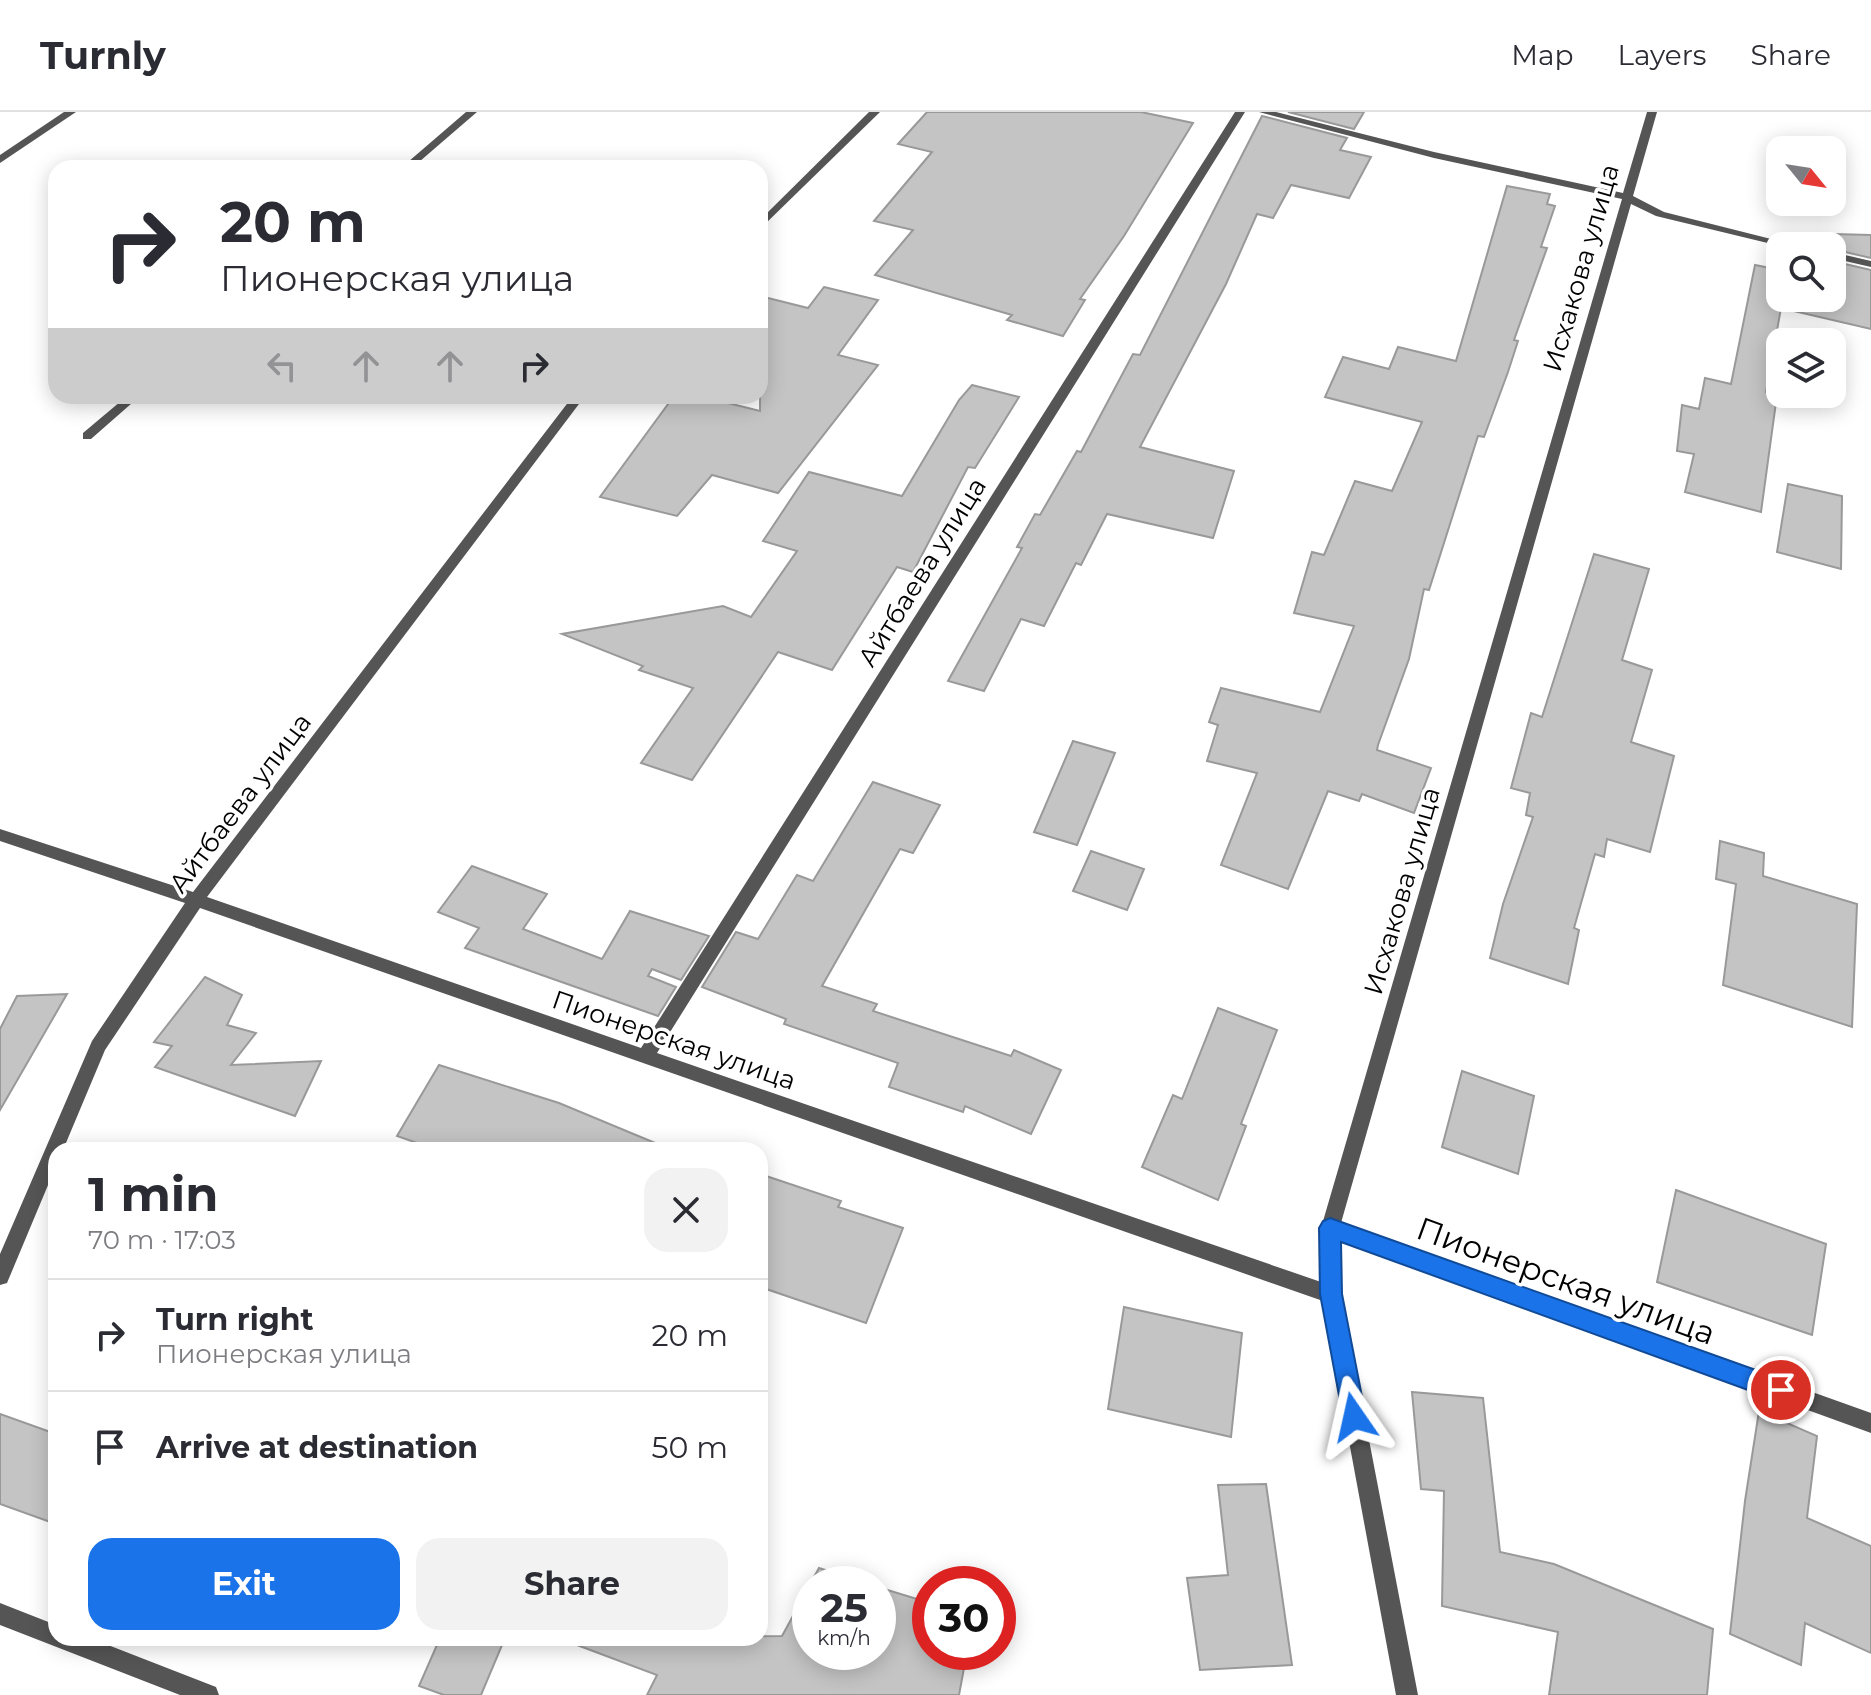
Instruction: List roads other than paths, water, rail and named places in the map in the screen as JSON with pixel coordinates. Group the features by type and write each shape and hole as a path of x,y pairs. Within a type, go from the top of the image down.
{"street":[{"path":"0,160 71,112"},
{"path":"415,160 472,112"},
{"path":"768,218 875,112"},
{"name":"Айтбаева улица","path":"645,1057 1240,112"},
{"path":"1264,112 1434,155 1626,197 1660,214 1766,239"},
{"name":"Исхакова улица","path":"1407,1695 1331,1294 1330,1228 1652,112"},
{"path":"1846,258 1871,264"},
{"path":"87,436 125,404"},
{"name":"Айтбаева улица","path":"57,1142 98,1046 196,900 573,404"},
{"name":"Пионерская улица","path":"0,835 196,900 1331,1294"},
{"name":"Айтбаева улица","path":"0,1276 48,1163"},
{"name":"Пионерская улица","path":"1330,1228 1871,1423"},
{"path":"0,1614 48,1633"},
{"path":"82,1646 208,1695"}]}
